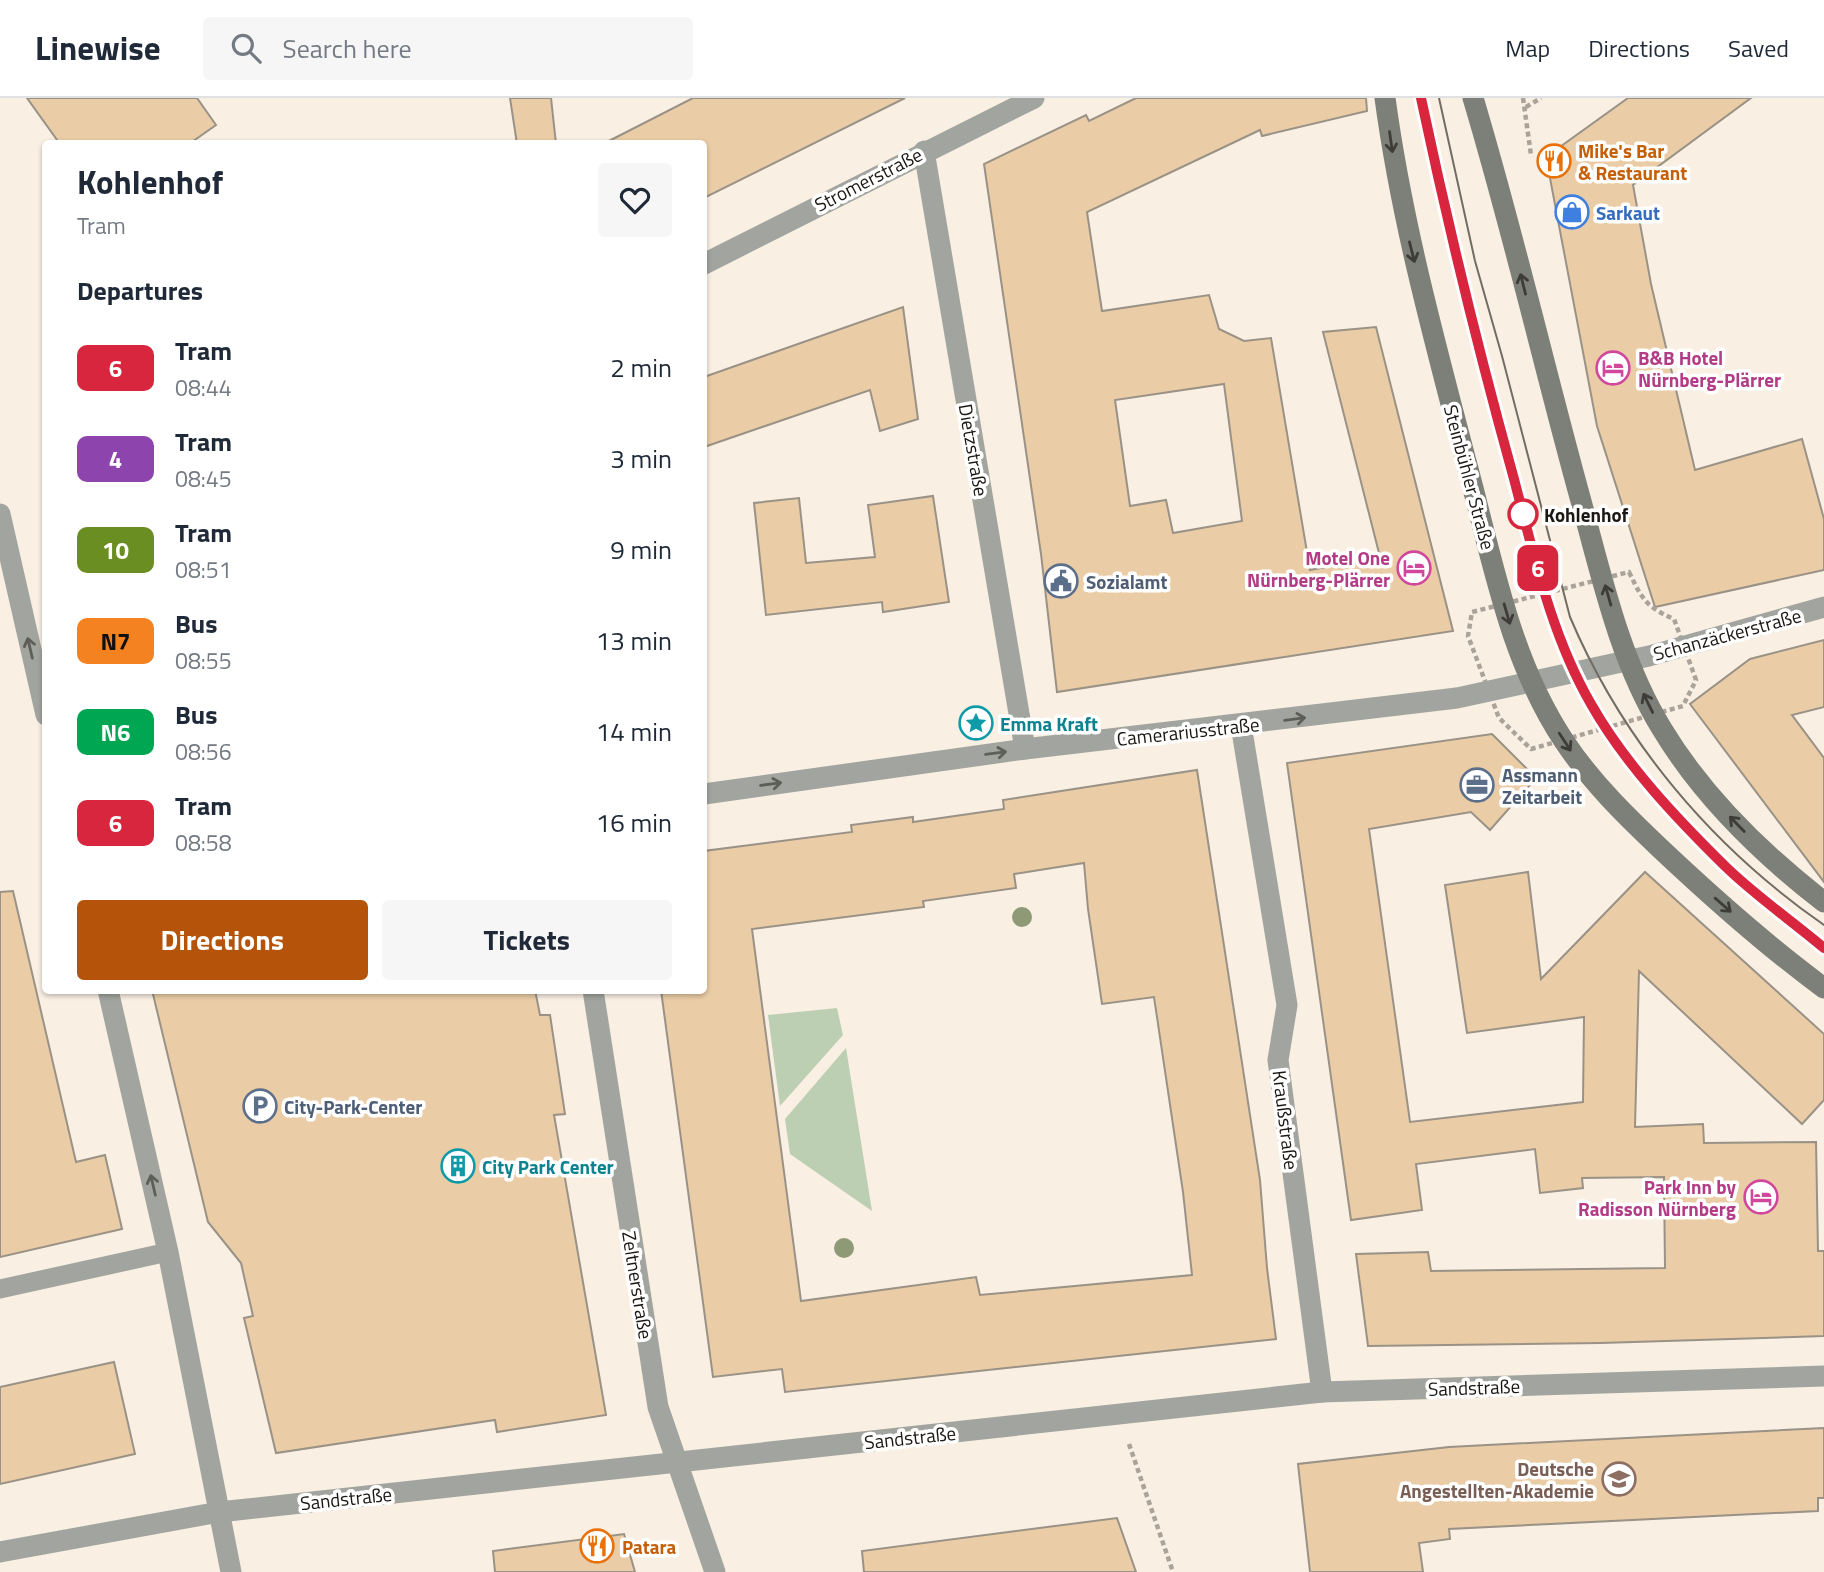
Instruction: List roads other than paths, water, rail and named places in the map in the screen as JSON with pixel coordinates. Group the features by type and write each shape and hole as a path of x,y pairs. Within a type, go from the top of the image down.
{"main road":[{"name":"Steinbühler Straße","path":"1385,98 1409,240 1504,606 1532,683 1563,740 1607,796 1718,901 1824,988"},
{"path":"1473,98 1603,579 1629,660 1662,730 1696,778 1746,834 1824,902"}],"street":[{"name":"Stromerstraße","path":"707,262 1034,98"},
{"name":"Dietzstraße","path":"924,151 1025,749"},
{"path":"0,514 42,698"},
{"name":"Schanzäckerstraße","path":"1629,660 1824,607"},
{"name":"Camerariusstraße","path":"707,794 1025,749 1420,704 1532,683 1629,660"},
{"name":"Kraußstraße","path":"1241,725 1287,1004 1278,1060 1322,1392"},
{"path":"109,994 168,1252 230,1572"},
{"name":"Zeltnerstraße","path":"594,994 654,1383 665,1434 715,1572"},
{"name":"Sandstraße","path":"0,1552 219,1512 1322,1392 1824,1376"}],"lane":[{"path":"0,1290 168,1252"}],"tram line":[{"path":"1421,98 1489,388 1546,597 1577,678 1620,748 1671,810 1738,878 1824,948"},
{"name":"6","path":"1421,98 1460,273 1493,402 1553,620 1569,663 1592,706 1627,756 1669,806 1727,868 1824,948"},
{"path":"1439,98 1475,261 1570,617 1616,707 1675,789 1745,862 1824,925"}],"place":[{"name":"Mike's Bar & Restaurant","path":"1554,161"},
{"name":"Sarkaut","path":"1572,212"},
{"name":"B&B Hotel Nürnberg-Plärrer","path":"1613,368"},
{"name":"Kohlenhof","path":"1523,514"},
{"name":"Motel One Nürnberg-Plärrer","path":"1414,568"},
{"name":"Sozialamt","path":"1061,581"},
{"name":"Emma Kraft","path":"976,723"},
{"name":"Assmann Zeitarbeit","path":"1477,785"},
{"name":"City-Park-Center","path":"260,1106"},
{"name":"City Park Center","path":"458,1166"},
{"name":"Park Inn by Radisson Nürnberg","path":"1761,1197"},
{"name":"Deutsche Angestellten-Akademie","path":"1619,1479"},
{"name":"Patara","path":"597,1546"}]}
